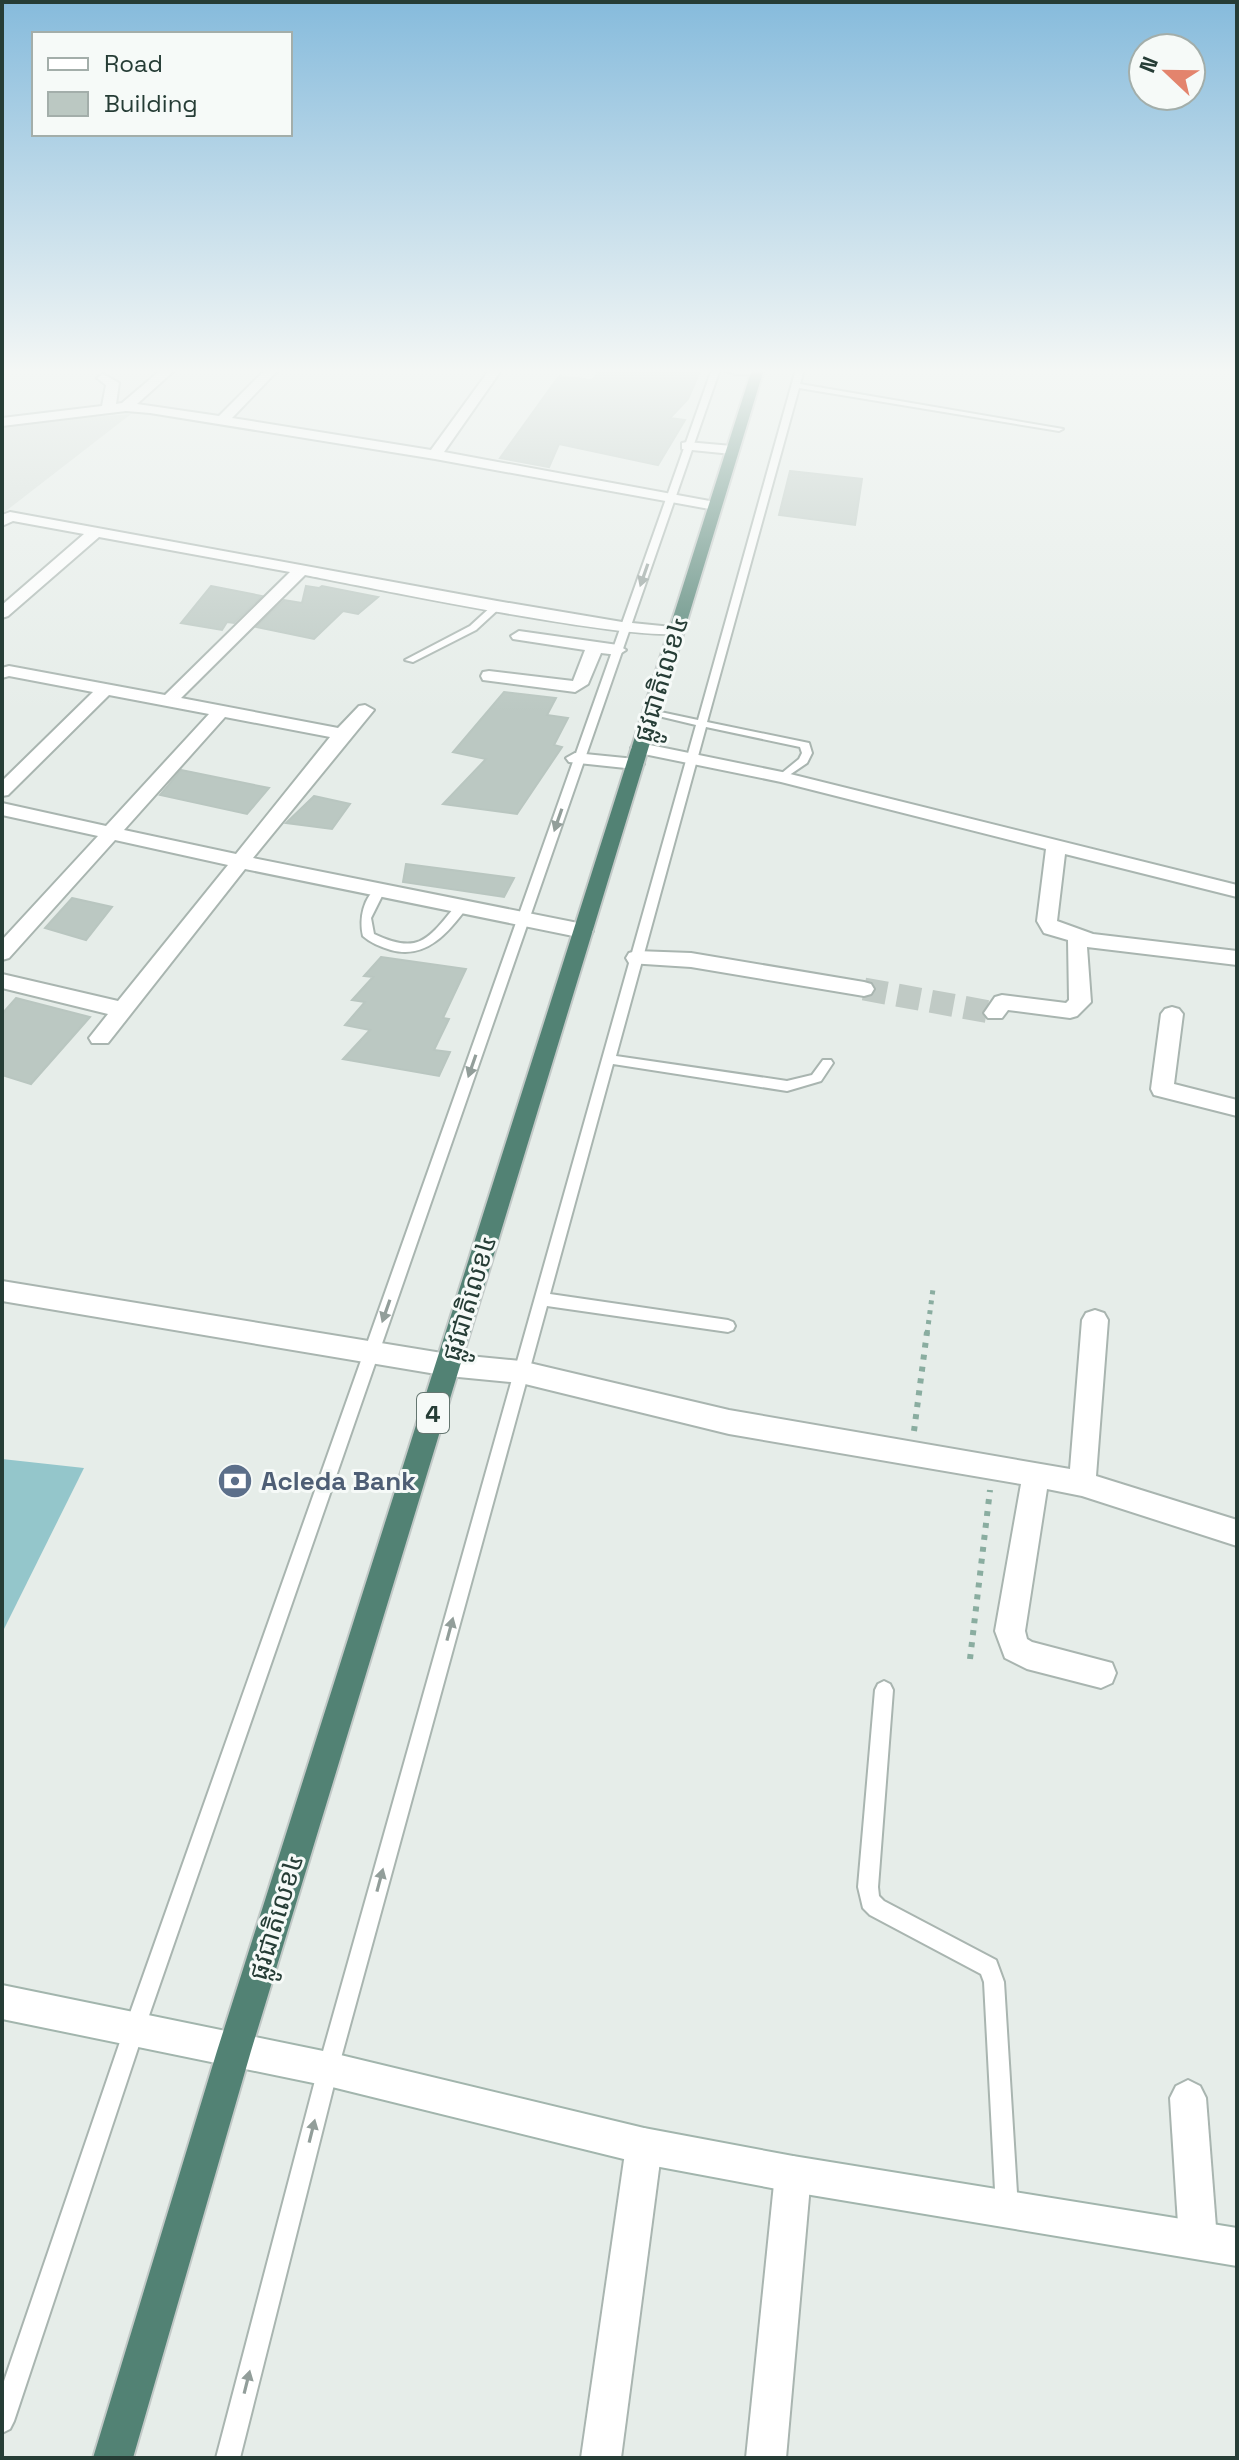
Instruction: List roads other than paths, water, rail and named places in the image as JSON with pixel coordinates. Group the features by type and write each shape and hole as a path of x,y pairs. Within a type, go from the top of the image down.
{"highway":[{"name":"ផ្លូវជាតិលេខ៤","path":"113,2458 234,2051 722,484"}],"street":[{"path":"589,484 715,506"},
{"path":"5,517 497,606 625,627 676,631"},
{"path":"2,613 96,532"},
{"path":"169,701 301,570"},
{"path":"519,636 618,650"},
{"path":"489,676 575,687 580,684 595,647"},
{"path":"2,673 9,671 342,734"},
{"path":"2,791 106,689"},
{"path":"100,1038 342,734 365,710"},
{"path":"2,953 221,711"},
{"path":"577,758 692,756 1237,891"},
{"path":"2,809 241,862 583,931"},
{"path":"1056,847 1047,921 1051,928 1087,939 1237,958"},
{"path":"995,1013 1002,1002 1070,1011 1080,1002 1077,942 1087,939"},
{"path":"636,958 691,960 864,989"},
{"path":"2,981 123,1010"},
{"path":"1172,1014 1162,1089 1237,1108"},
{"path":"2,1291 448,1365 521,1372 729,1422 911,1451 1082,1484 1237,1533"},
{"path":"1082,1484 1095,1320"},
{"path":"1036,1474 1010,1631 1015,1648 1027,1655 1101,1673"},
{"path":"2,2002 328,2069 644,2146 793,2174 1237,2247"},
{"path":"1188,2098 1198,2240"},
{"path":"601,2458 644,2146"},
{"path":"766,2458 793,2174"}],"lane":[{"path":"2,2421 134,2030 675,484"},
{"path":"228,2458 328,2069 768,484"},
{"path":"410,660 473,628 497,606"},
{"path":"651,713 805,745 807,753 803,761 782,777"},
{"path":"379,890 365,918 369,936 385,945 420,948 431,943 462,906"},
{"path":"608,1059 787,1086 816,1078 827,1063"},
{"path":"541,1299 728,1326"},
{"path":"884,1690 868,1887 870,1901 877,1908 989,1967 994,1982 1007,2209"}],"water":[{"path":"2,1459 84,1468 2,1633"}],"tunnel":[{"path":"864,989 995,1013"}],"place":[{"name":"Acleda Bank","path":"235,1481"}]}
